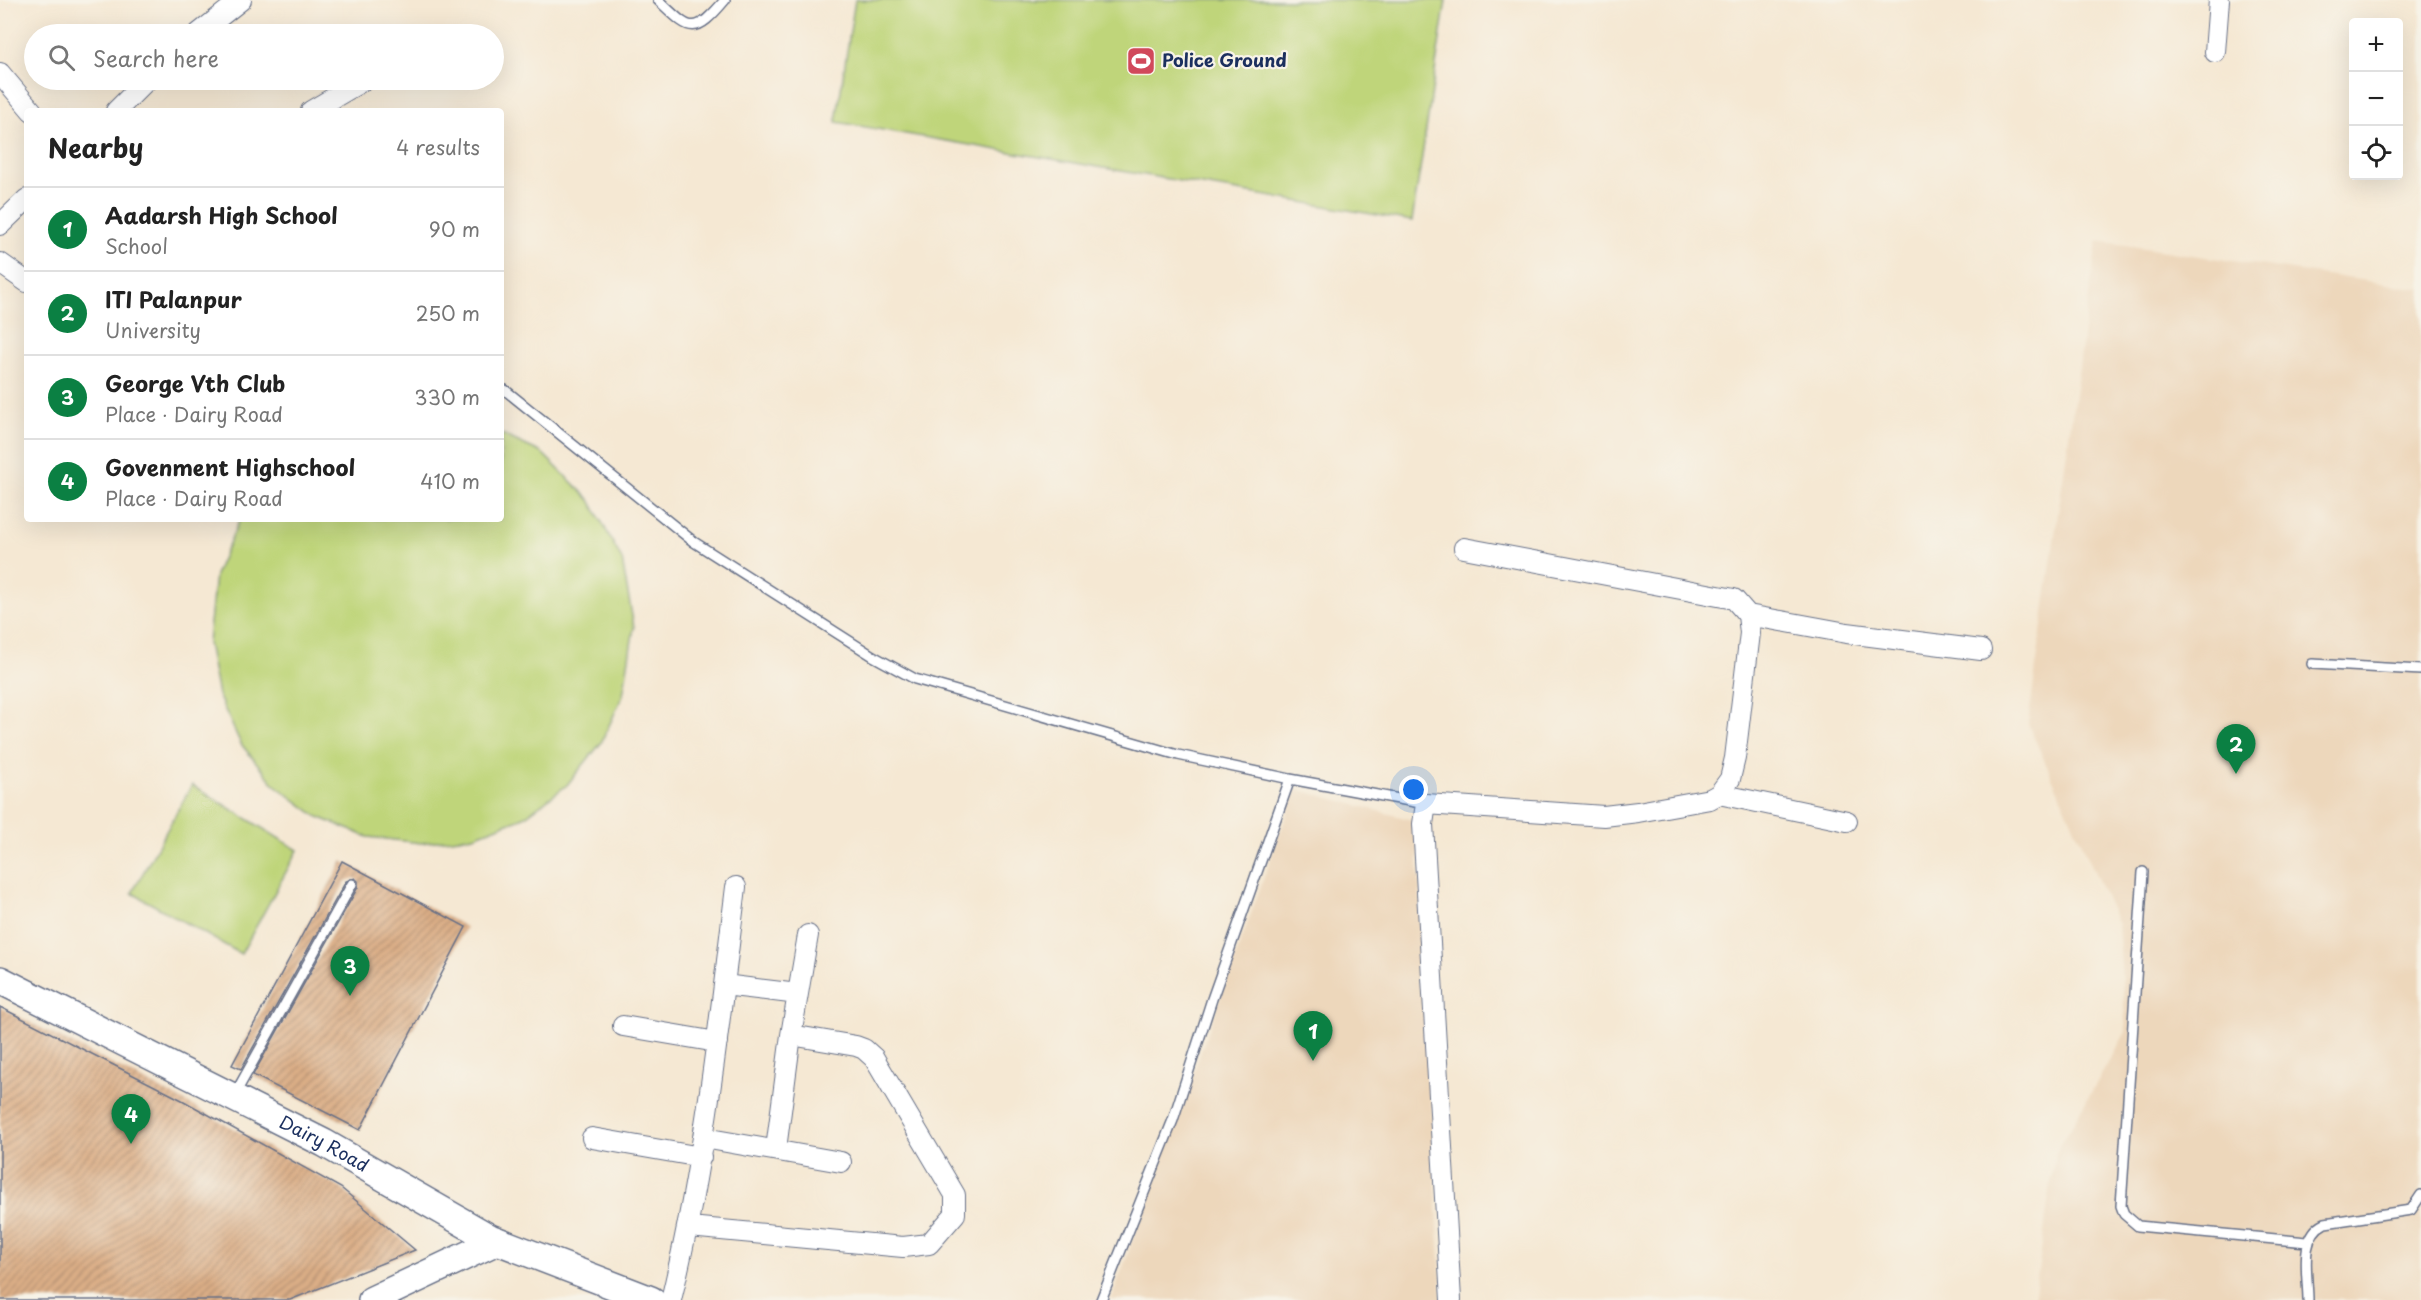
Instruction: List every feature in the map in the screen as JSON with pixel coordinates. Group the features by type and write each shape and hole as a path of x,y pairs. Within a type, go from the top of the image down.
{"street":[{"path":"211,24 241,0"},
{"path":"2215,52 2219,0"},
{"path":"0,73 29,108"},
{"path":"119,108 137,90"},
{"path":"316,108 347,90"},
{"path":"0,225 24,202"},
{"path":"0,262 24,280"},
{"path":"1451,1300 1423,824 1426,804 1604,816 1710,799 1719,794 1730,779 1735,758 1750,633 1748,615 1734,599 1464,548"},
{"path":"1748,615 1847,633 1981,650"},
{"path":"1719,794 1847,821"},
{"path":"671,1300 689,1227 703,1148 736,887"},
{"path":"776,1149 791,1035 808,935"},
{"name":"Dairy Road","path":"0,980 324,1143 497,1240 651,1300"},
{"path":"724,985 798,994"},
{"path":"623,1026 717,1042"},
{"path":"689,1227 903,1247 929,1244 955,1214 955,1195 874,1058 864,1049 855,1046 791,1035"},
{"path":"592,1137 703,1148 776,1149 841,1162"},
{"path":"372,1300 497,1240"}],"lane":[{"path":"658,0 684,25 692,27 705,22 725,0"},
{"path":"505,390 694,542 873,656 915,679 1178,755 1290,779 1426,804"},
{"path":"2312,664 2421,670"},
{"path":"1101,1300 1173,1120 1212,999 1290,779"},
{"path":"2143,872 2121,1206 2124,1214 2138,1226 2307,1242"},
{"path":"233,1097 352,884"},
{"path":"2411,1210 2421,1195"},
{"path":"2308,1300 2307,1242 2313,1231 2325,1223 2411,1210 2421,1214"}],"shaded area":[{"path":"2097,241 2421,289 2421,1300 2034,1300 2055,1155 2126,1032 2118,924 2028,724"},
{"path":"1296,789 1416,821 1442,1300 1111,1300"}],"green space":[{"name":"Police Ground","path":"855,0 1446,0 1412,221 836,122"},
{"path":"504,435 542,453 590,500 622,560 634,627 623,695 601,743 567,785 524,817 474,836 421,843 368,837 318,817 275,785 241,744 218,695 208,643 215,575 239,522 504,522"},
{"path":"192,785 298,850 241,954 132,893"}],"building":[{"path":"342,861 466,927 360,1130 253,1075 358,887 358,881 355,878 346,881 241,1069 232,1065"},
{"path":"0,1007 182,1100 341,1188 415,1250 290,1300 0,1300"}],"place":[{"name":"Police Ground","path":"1141,61"},
{"name":"ITI Palanpur","path":"2236,774"},
{"name":"George Vth Club","path":"350,996"},
{"name":"Aadarsh High School","path":"1313,1061"},
{"name":"Govenment Highschool","path":"131,1144"}]}
